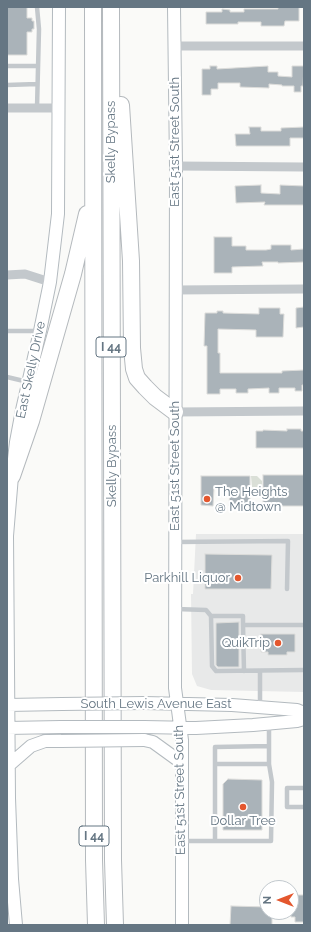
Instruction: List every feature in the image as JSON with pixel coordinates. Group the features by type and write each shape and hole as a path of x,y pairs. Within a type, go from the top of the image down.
{"highway":[{"name":"Skelly Bypass","path":"93,7 94,830 96,925"},
{"name":"Skelly Bypass","path":"111,7 112,860 115,925"},
{"path":"115,7 131,261 132,348 134,369 137,378 145,387 155,397 175,412"},
{"path":"12,476 31,421 73,274 94,185"}],"main road":[{"name":"East Skelly Drive","path":"16,925 9,850 7,536 12,476 22,410 50,282 58,214 59,7"},
{"name":"East 51st Street South","path":"174,7 176,166 174,688 180,727 182,763 182,925"},
{"name":"South Lewis Avenue East","path":"7,705 176,704 260,706 304,712"},
{"path":"268,724 271,716 288,709"},
{"name":"South Lewis Avenue East","path":"8,728 231,726 268,724 304,719"},
{"path":"8,766 30,746 44,741 144,740 153,742 182,763"}],"street":[{"path":"174,46 304,46"},
{"path":"7,108 59,108"},
{"path":"176,166 304,166"},
{"path":"7,275 25,274 50,282"},
{"path":"175,290 304,289"},
{"path":"175,412 304,411"}],"lane":[{"path":"37,7 39,29 37,108"},
{"path":"7,66 38,66"},
{"path":"7,84 37,84"},
{"path":"7,330 40,331"},
{"path":"7,377 28,382"},
{"path":"175,542 288,541 287,589"},
{"path":"174,609 206,610 211,616 212,666 216,671 304,670"},
{"path":"211,616 243,616 244,671"},
{"path":"243,626 304,625"},
{"path":"260,671 260,706"},
{"path":"182,841 271,841 272,782 269,764 268,724"},
{"path":"215,840 215,747 269,746"},
{"path":"215,764 269,764"},
{"path":"304,788 287,788 287,807 304,807"}],"shaded area":[{"path":"251,476 257,476 262,481 262,487 252,487"},
{"name":"QuikTrip","path":"196,534 303,534 304,692 211,690 197,686 192,674 191,594 193,594"}],"building":[{"path":"7,7 27,7 27,18 32,18 32,21 34,21 34,29 32,29 32,32 27,32 27,55 7,55"},
{"path":"278,7 299,7 299,21 285,21 284,26 261,26 261,22 206,24 206,12 222,12 222,9 230,10 230,12 244,12 244,9 278,9"},
{"path":"210,66 217,66 217,69 268,66 268,72 278,72 278,76 292,77 292,66 304,66 303,86 301,86 301,92 294,92 294,86 269,84 269,88 240,87 240,83 218,83 218,89 211,89 211,95 202,95 202,69 210,69"},
{"path":"249,127 261,127 261,131 281,131 281,128 304,127 304,138 290,138 290,146 236,146 235,134 250,134"},
{"path":"261,185 261,193 280,194 280,185 304,186 304,205 264,205 265,202 236,203 235,186"},
{"path":"214,237 232,237 232,246 246,246 246,250 271,249 271,245 291,245 291,250 304,249 304,262 262,262 263,266 232,267 232,273 214,273"},
{"path":"304,307 304,327 296,328 296,308"},
{"path":"259,308 280,308 280,314 284,314 283,337 256,337 256,330 218,329 220,373 282,373 282,371 304,370 304,385 302,385 302,391 295,391 295,388 279,388 279,393 269,393 269,388 248,389 248,393 236,393 236,389 220,389 220,394 207,394 207,346 204,346 205,313 217,313 217,311 223,311 223,313 259,314"},
{"path":"287,429 301,429 301,431 304,431 304,448 256,448 256,431 287,431"},
{"path":"263,475 304,475 304,506 263,506"},
{"path":"201,476 250,476 250,506 229,506 230,488 214,488 213,506 201,505"},
{"name":"Parkhill Liquor","path":"205,554 272,555 271,589 205,589"},
{"path":"239,622 239,667 218,667 216,665 216,623"},
{"name":"QuikTrip","path":"261,634 295,634 295,652 287,652 287,655 268,655 268,652 261,652"},
{"name":"Dollar Tree","path":"228,779 262,780 262,830 223,830 223,784"},
{"path":"299,895 304,895 304,922 295,922 295,920 299,920"},
{"path":"231,906 259,907 259,920 272,920 272,925 230,925"}],"place":[{"name":"The Heights @ Midtown","path":"207,499"},
{"name":"Parkhill Liquor","path":"238,578"},
{"name":"QuikTrip","path":"278,643"},
{"name":"Dollar Tree","path":"243,807"}]}
